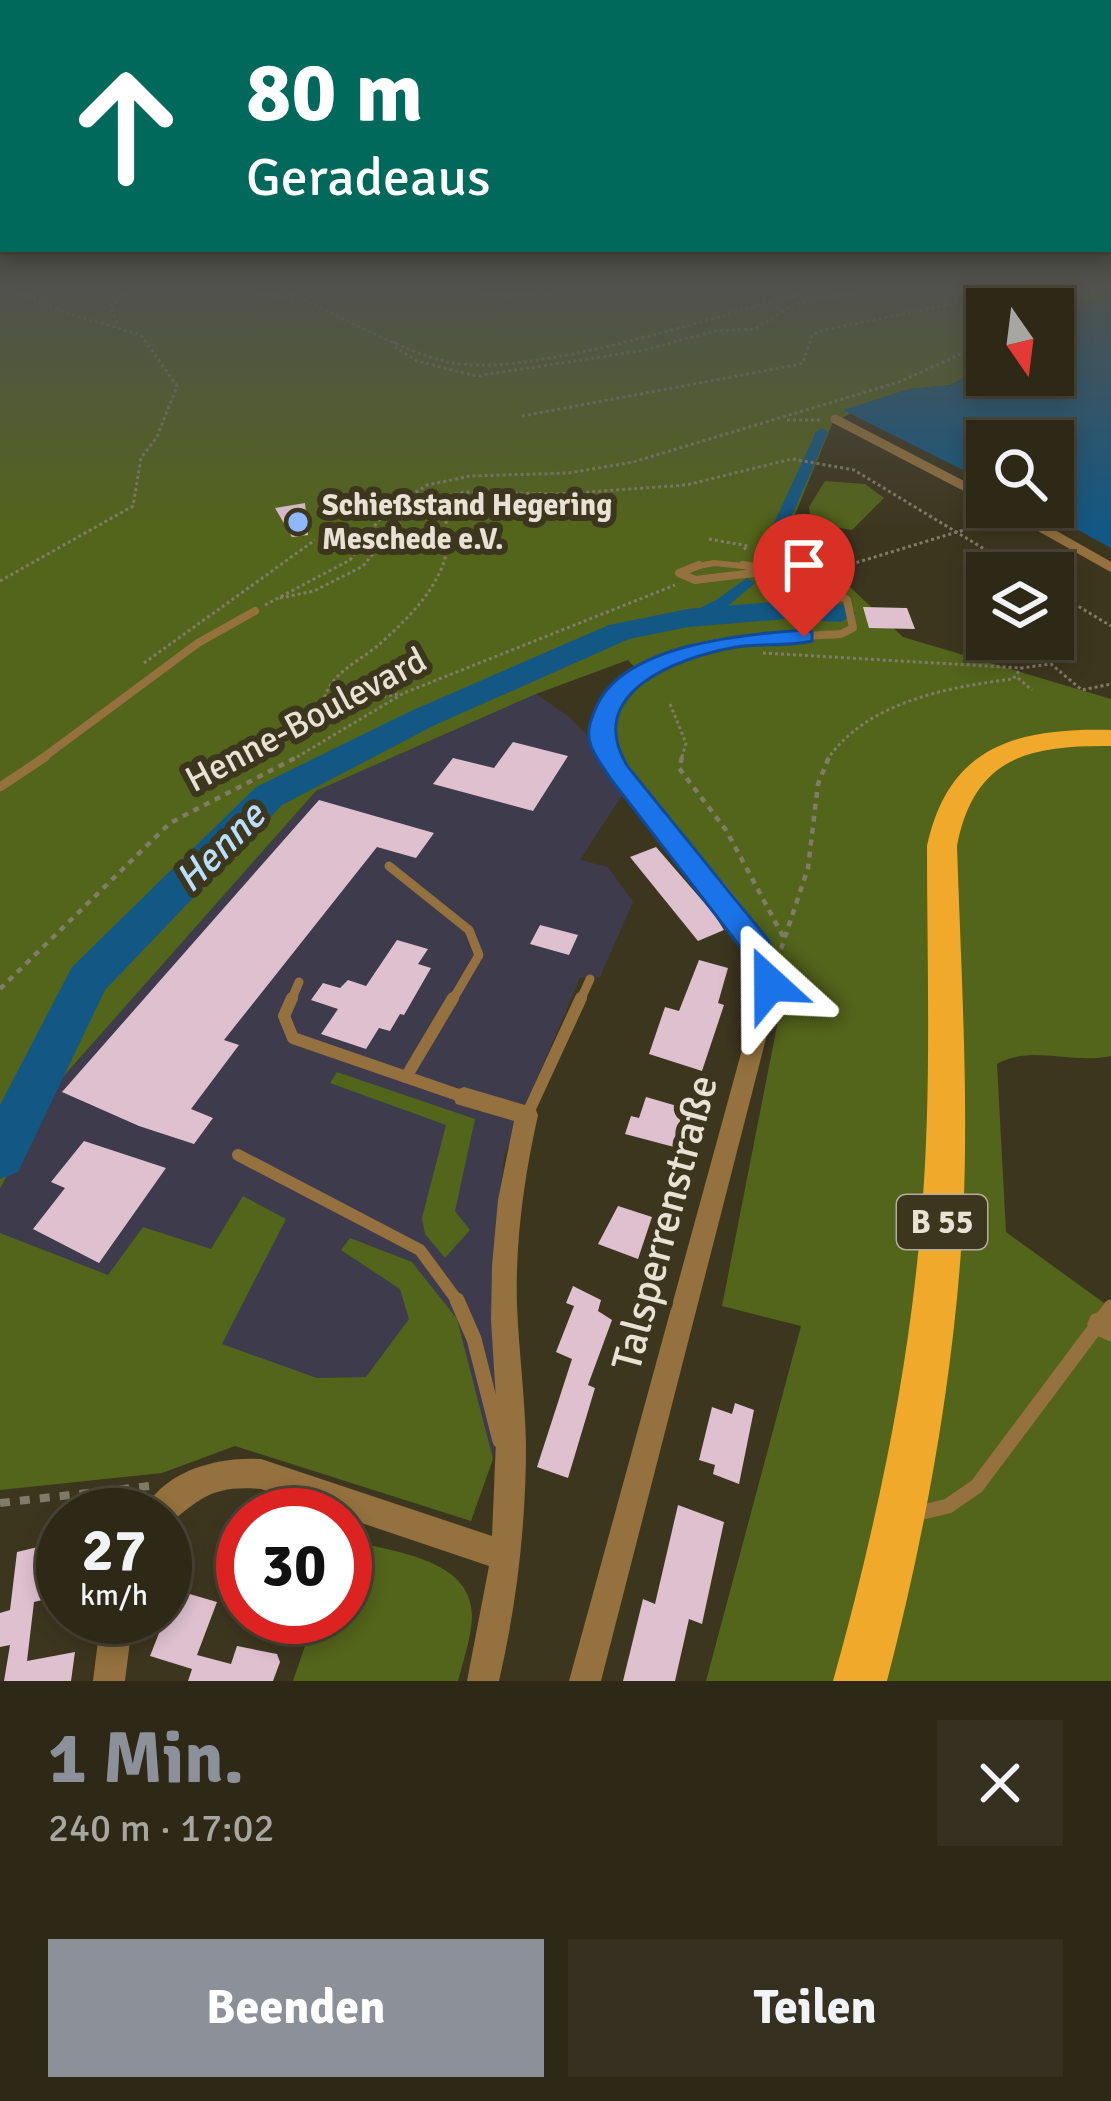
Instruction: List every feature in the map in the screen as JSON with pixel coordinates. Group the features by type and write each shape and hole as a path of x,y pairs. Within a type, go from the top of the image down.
{"main road":[{"name":"B 55","path":"860,1681 901,1517 925,1379 942,1218 942,846 947,809 967,777 1003,754 1048,741 1111,738"}],"street":[{"path":"835,419 966,487"},
{"path":"1037,528 1111,567"},
{"path":"655,818 736,915 770,974"},
{"name":"Talsperrenstraße","path":"585,1681 768,998 770,974"},
{"path":"464,1097 527,1114 511,1192 503,1289 511,1416 509,1475 495,1637 483,1681"},
{"path":"185,1488 221,1471 260,1474 502,1555"},
{"path":"109,1681 114,1644"}],"lane":[{"path":"655,818 604,747 603,714 634,676 710,646 750,638 842,634 853,624 850,604 820,584 770,571 737,566 688,566 679,573 689,580 770,571"},
{"path":"0,788 94,724 198,643 255,611"},
{"path":"389,866 469,930 479,955 406,1077"},
{"path":"527,1114 590,979"},
{"path":"299,982 284,1016 293,1038 464,1097"},
{"path":"238,1155 420,1250 443,1273 466,1308 509,1475"},
{"path":"901,1517 948,1506 977,1486 1107,1320"}],"path":[{"path":"0,581 125,515 133,506 141,458 157,437 177,386 167,370"},
{"path":"454,370 476,376 512,370"},
{"path":"522,416 770,370"},
{"path":"255,611 350,560 384,513 427,485 470,476 605,468 764,424 923,370"},
{"path":"891,385 899,388"},
{"path":"764,424 808,418 853,428"},
{"path":"280,598 314,591 363,566 405,517 435,498 465,492 544,494 686,484 803,459 854,470 989,552"},
{"path":"404,693 337,705 324,699 331,682 407,614 450,555 448,515 435,498"},
{"path":"814,575 966,528"},
{"path":"709,539 748,545 735,560 740,560 737,566"},
{"path":"305,548 314,540"},
{"name":"Henne-Boulevard","path":"0,989 155,833 404,693 689,580"},
{"path":"1074,604 1111,626"},
{"path":"710,646 807,657 1021,668 1056,665 1086,691 1111,684"},
{"path":"1018,678 1021,668"},
{"path":"770,974 813,843 820,776 835,748 870,723 924,696 1018,678 1032,689"},
{"path":"670,704 686,743 679,767 726,830 784,940"},
{"path":"0,1504 190,1483"}],"shaded area":[{"path":"536,694 589,737 623,794 580,860 608,867 633,902 600,977 580,978 504,1156 491,1283 502,1388 493,1459 0,1267 0,1189 55,1086 316,791"}],"green space":[{"path":"0,370 966,370 966,377 950,385 911,389 846,411 852,413 833,422 782,546 850,587 903,637 966,656 966,660 980,660 1111,699 1111,1056 1039,1055 997,1064 1006,1232 1111,1308 1111,1681 706,1681 801,1326 722,1306 784,990 772,950 618,756 611,720 645,679 628,660 536,694 316,791 55,1086 0,1189"},
{"path":"825,481 865,484 884,498 852,530 811,523 809,507"},
{"path":"337,1072 475,1119 455,1211 470,1230 445,1258 425,1234 422,1218 446,1125 330,1083"},
{"path":"243,1196 286,1219 222,1344 317,1378 366,1377 409,1319 400,1289 341,1250 350,1238 412,1262 457,1319 493,1459 471,1521 235,1446 162,1473 0,1490 0,1233 108,1275 143,1227 211,1249"},
{"path":"372,1545 443,1569 468,1596 472,1615 458,1681 293,1681 306,1644 372,1644"}],"water":[{"path":"1074,370 1111,370 1111,548 1074,528 1074,420 966,420 966,472 843,410 909,389 951,385 966,378 966,396 1074,396"}],"building":[{"name":"Schießstand Hegering Meschede e.V.","path":"305,503 308,535 292,537 275,508"},
{"path":"863,607 907,608 915,629 869,628"},
{"path":"513,742 568,756 533,811 433,784 453,758 494,768"},
{"path":"319,800 434,833 416,858 377,847 224,1040 239,1045 191,1109 213,1118 194,1144 62,1092"},
{"path":"656,847 724,930 698,941 630,857"},
{"path":"540,925 578,935 569,955 530,944"},
{"path":"397,940 428,949 418,964 431,968 404,1015 400,1014 390,1031 379,1028 366,1049 321,1034 338,1009 311,1000 323,983 340,988 348,980 366,986"},
{"path":"699,960 728,968 718,1003 724,1005 702,1071 649,1054 665,1007 679,1011"},
{"path":"646,1097 684,1108 674,1147 625,1134 631,1116 639,1118"},
{"path":"84,1141 166,1168 99,1263 33,1229 65,1188 51,1182"},
{"path":"618,1206 652,1217 638,1259 598,1244"},
{"path":"573,1286 601,1300 598,1311 612,1320 588,1385 595,1388 568,1478 537,1467 572,1359 556,1352 574,1306 566,1303"},
{"path":"735,1403 754,1410 739,1484 713,1474 715,1465 699,1460 712,1407 732,1414"},
{"path":"678,1505 724,1522 702,1624 689,1619 675,1681 623,1681 643,1599 655,1604"},
{"path":"36,1547 36,1602 27,1661 75,1652 71,1681 4,1681 10,1645 0,1647 0,1613 10,1610 17,1552"},
{"path":"192,1595 216,1602 197,1655 231,1664 237,1646 277,1654 280,1662 273,1681 188,1681 192,1669 150,1656 155,1644 192,1644"}],"waterway":[{"name":"Henne","path":"764,562 822,432"},
{"name":"Henne","path":"688,618 722,603 747,583"},
{"name":"Henne","path":"0,1156 88,979 269,796 423,718 620,632 688,618 786,610 841,613"}],"place":[{"name":"Schießstand Hegering Meschede e.V.","path":"298,522"}],"route":[{"path":"770,984 759,949 610,760 600,729 611,699 649,667 734,641 804,637"}]}
